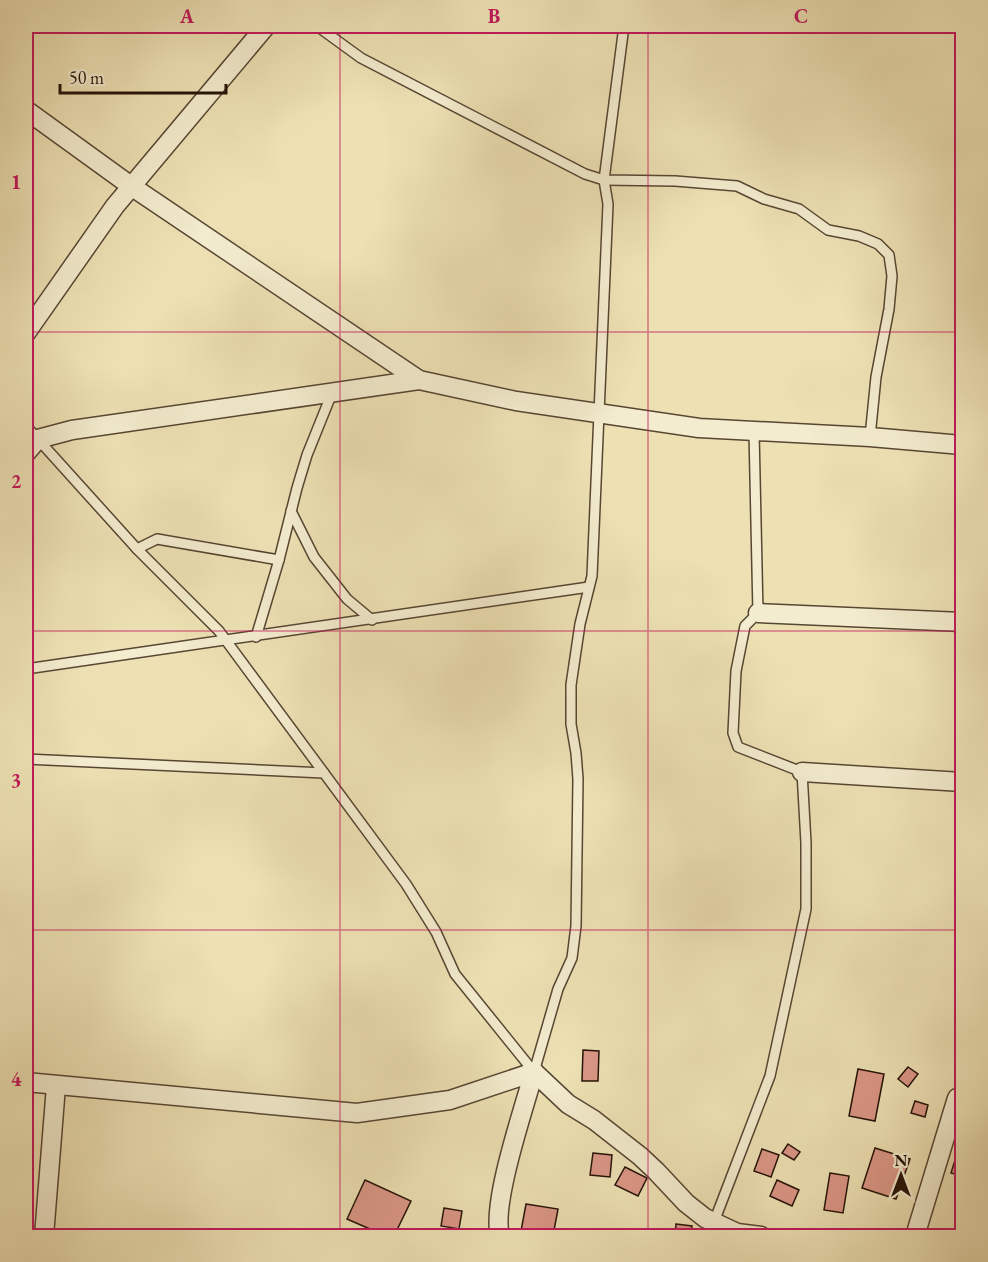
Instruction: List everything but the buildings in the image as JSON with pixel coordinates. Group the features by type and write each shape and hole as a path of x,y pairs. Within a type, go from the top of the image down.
{"street":[{"path":"26,333 115,206 266,26"},
{"path":"26,110 131,186 419,380"},
{"path":"26,453 32,432 94,426 419,380 516,401 699,428 870,437 963,445"},
{"path":"758,613 963,622"},
{"path":"802,771 963,782"},
{"path":"26,1082 357,1113 450,1100 534,1072"},
{"path":"534,1072 568,1104 594,1120 648,1164 686,1203 736,1234 761,1236"},
{"path":"500,1236 498,1230 502,1192 534,1072"},
{"path":"44,1236 56,1086"},
{"path":"915,1236 961,1095"}],"lane":[{"path":"317,26 361,58 585,174 604,180 675,181 737,186 764,199 799,209 828,230 859,236 878,243 889,255 892,276 890,309 876,377 870,437"},
{"path":"534,1072 558,989 572,958 576,926 578,779 571,724 571,685 580,624 592,576 608,204 604,180 624,26"},
{"path":"256,637 307,455 332,393"},
{"path":"32,432 137,549 225,640 406,884 436,932 455,974 534,1072"},
{"path":"714,1222 770,1076 806,909 806,843 802,771 738,747 733,733 736,671 742,634 745,626 758,613 754,432"},
{"path":"291,511 314,557 347,599 372,620"},
{"path":"137,549 157,539 279,560"},
{"path":"26,669 589,587"},
{"path":"26,759 324,773"}]}
